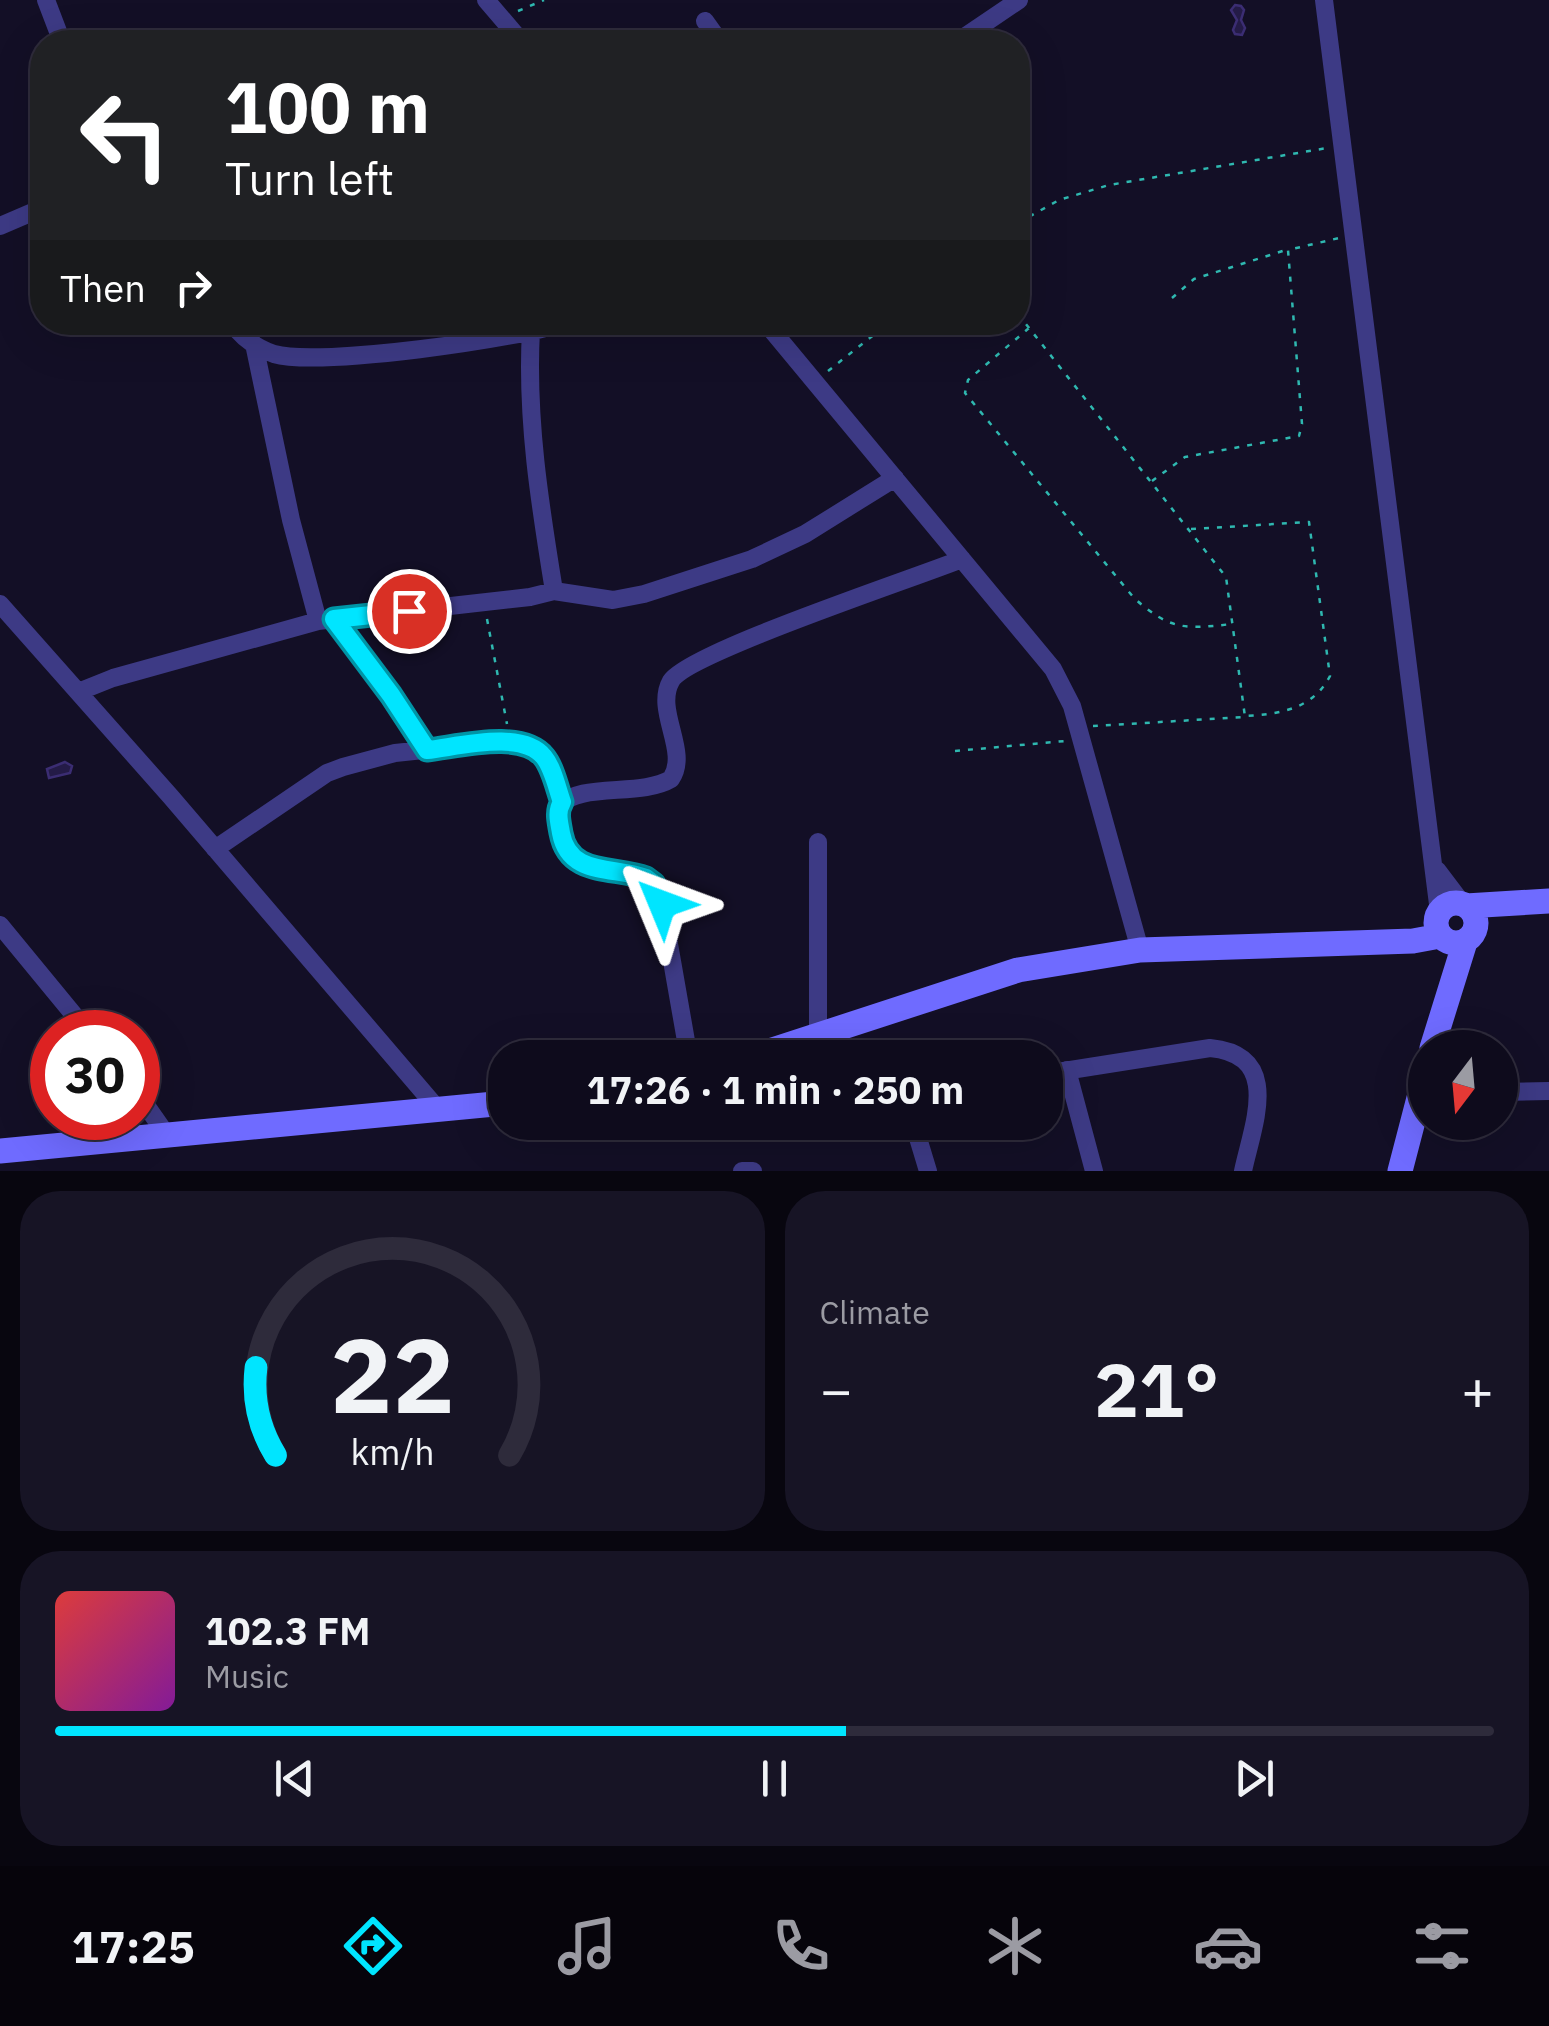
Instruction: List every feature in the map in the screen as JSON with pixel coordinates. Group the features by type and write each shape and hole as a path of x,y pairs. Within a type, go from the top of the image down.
{"street":[{"path":"46,0 57,30"},
{"path":"486,0 512,30"},
{"path":"975,30 1019,0"},
{"path":"1324,0 1436,870 1454,923 1449,987 1437,1030"},
{"path":"706,21 712,30"},
{"path":"0,226 30,213"},
{"path":"240,335 274,354 323,358 501,335"},
{"path":"531,335 528,372 532,434 554,591"},
{"path":"777,335 1053,669 1072,706 1140,950"},
{"path":"254,344 291,520 326,620 391,695 427,750"},
{"path":"78,692 131,672 326,620 554,591 612,600 644,594 752,560 805,534 895,478"},
{"path":"687,1040 662,904 654,884 635,873 577,862 563,842 558,812 562,802 571,796 652,788 671,779 676,763 666,693 678,673 792,620 962,560"},
{"path":"0,604 437,1108"},
{"path":"214,849 326,774 364,760 427,750 510,740 523,743 545,758 562,802"},
{"path":"818,842 818,1035"},
{"path":"803,1040 1018,970 1140,950 1413,941 1454,923 1539,902"},
{"path":"0,925 70,1010"},
{"path":"1063,1071 1210,1048 1231,1051 1256,1075 1260,1091 1243,1171"},
{"path":"1067,1070 1094,1171"},
{"path":"1518,1092 1549,1091"},
{"path":"0,1151 488,1104"},
{"path":"160,1125 166,1134"},
{"path":"919,1140 928,1171"},
{"path":"1400,1171 1408,1140"},
{"path":"742,1171 753,1171"}],"path":[{"path":"1030,216 1060,200 1109,185 1343,146"},
{"path":"1172,298 1194,279 1354,234"},
{"path":"1150,482 1185,456 1299,436 1302,424 1288,250"},
{"path":"1030,329 1226,577 1244,716"},
{"path":"815,382 874,335"},
{"path":"1021,335 968,380 965,393 1134,598 1157,619 1197,628 1234,624"},
{"path":"955,752 1080,733 1277,714 1322,692 1330,676 1309,522 1188,530"},
{"path":"484,602 510,740"}],"building":[{"path":"1235,5 1244,10 1242,35 1233,30 1237,20 1231,10"},
{"path":"65,762 72,766 70,773 49,778 47,769"}],"route":[{"path":"409,611 334,619 427,750 510,740 536,750 545,758 562,802 558,812 563,842 570,854 587,866 646,878 654,884 662,904"}]}
